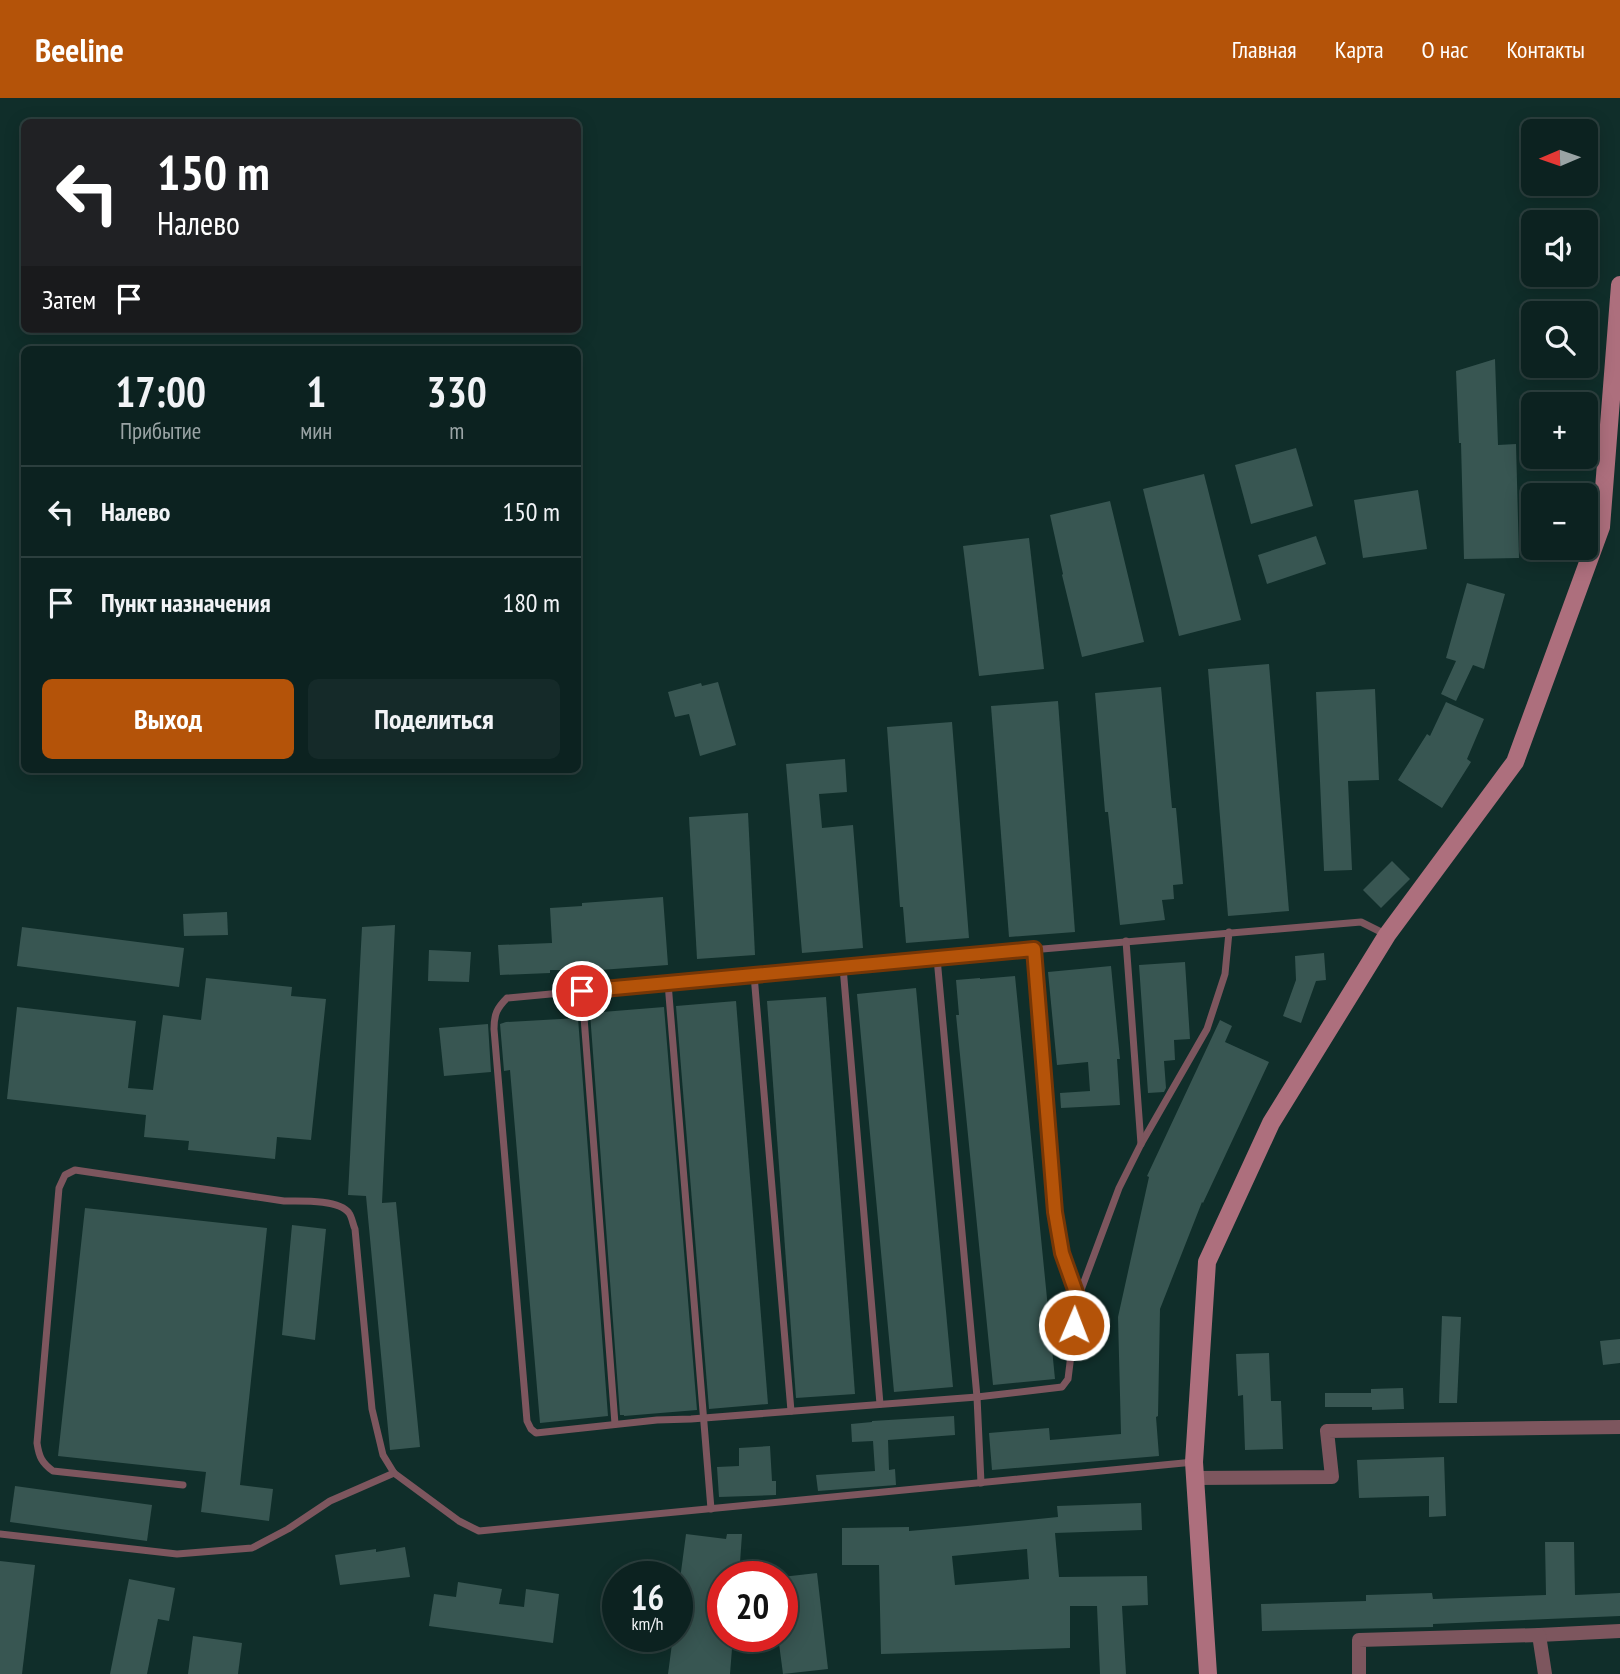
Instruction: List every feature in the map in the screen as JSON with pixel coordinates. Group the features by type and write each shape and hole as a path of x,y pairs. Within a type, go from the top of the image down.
{"main road":[{"path":"1208,1674 1195,1470 1207,1262 1271,1123 1387,935 1515,762 1601,527 1620,285"}],"street":[{"path":"1195,1470 1332,1477 1327,1431 1620,1427"},
{"path":"1359,1674 1359,1640 1620,1631"},
{"path":"1539,1635 1545,1674"}],"lane":[{"path":"1229,932 1225,974 1207,1029 1119,1188 1078,1298 1068,1379 1062,1388 977,1397 615,1424 536,1433 531,1429 527,1420 495,1037 494,1017 498,1007 507,998 1034,949 1229,932 1361,922 1387,935"},
{"path":"1126,942 1141,1144"},
{"path":"1034,949 1055,1212 1062,1253 1078,1298"},
{"path":"937,958 977,1397 981,1483"},
{"path":"843,967 880,1404"},
{"path":"754,975 791,1411"},
{"path":"668,983 711,1509"},
{"path":"582,991 615,1424"},
{"path":"183,1485 53,1471 43,1464 38,1455 58,1188 65,1175 75,1170 284,1201 320,1203 339,1206 349,1213 355,1229 372,1409 383,1455 394,1473 458,1521 479,1531 981,1483 1195,1470"},
{"path":"0,1534 177,1554 253,1548 330,1501 394,1473"}],"building":[{"path":"1495,359 1498,445 1516,444 1519,558 1464,559 1456,371"},
{"path":"1296,448 1313,506 1251,524 1235,465"},
{"path":"1204,474 1241,620 1179,636 1143,489"},
{"path":"1418,490 1427,549 1363,558 1354,500"},
{"path":"1110,501 1144,642 1082,657 1050,515"},
{"path":"1316,536 1326,564 1267,584 1258,555"},
{"path":"1029,538 1044,669 979,676 963,546"},
{"path":"1467,583 1505,594 1484,669 1473,665 1456,701 1441,694 1456,661 1446,658"},
{"path":"1269,664 1289,911 1228,916 1208,669"},
{"path":"718,682 736,745 700,756 689,714 675,717 668,692 701,683 702,686"},
{"path":"1161,687 1172,808 1176,808 1183,884 1173,885 1174,899 1162,900 1165,920 1120,925 1108,812 1105,812 1095,693"},
{"path":"1375,689 1379,780 1348,781 1352,870 1324,871 1316,692"},
{"path":"1058,701 1075,932 1009,937 991,706"},
{"path":"1446,702 1484,719 1467,759 1471,762 1442,808 1398,780 1427,734 1430,736"},
{"path":"952,722 969,938 906,943 903,907 900,907 887,727"},
{"path":"845,759 847,792 819,794 822,828 853,825 863,948 802,953 786,764"},
{"path":"748,813 755,955 697,959 689,817"},
{"path":"1392,861 1410,879 1381,908 1363,890"},
{"path":"663,897 668,965 500,975 498,945 552,943 550,908"},
{"path":"227,912 228,935 184,936 183,914"},
{"path":"395,925 382,1203 396,1202 420,1447 390,1450 366,1196 348,1195 362,927"},
{"path":"22,927 184,948 179,987 17,966"},
{"path":"429,950 471,952 469,982 428,981"},
{"path":"1324,953 1326,980 1316,981 1301,1023 1283,1016 1296,980 1295,956"},
{"path":"1185,962 1190,1039 1174,1040 1175,1060 1164,1061 1164,1092 1148,1093 1139,965"},
{"path":"1111,966 1120,1059 1117,1059 1120,1105 1061,1108 1060,1093 1090,1091 1088,1062 1057,1065 1048,972"},
{"path":"1015,976 1055,1379 993,1385 956,1015 959,1015 956,980"},
{"path":"206,978 292,987 291,996 326,999 311,1140 277,1137 275,1159 188,1150 189,1141 144,1137 146,1115 7,1099 17,1007 136,1021 128,1088 153,1090 163,1015 201,1020"},
{"path":"916,988 953,1387 894,1392 857,994"},
{"path":"826,997 855,1394 796,1398 767,1001"},
{"path":"736,1001 768,1404 709,1409 676,1006"},
{"path":"664,1007 697,1410 624,1416 620,1415 590,1013"},
{"path":"578,1018 608,1416 540,1423 510,1070 504,1071 500,1024"},
{"path":"1220,1020 1232,1026 1225,1042 1269,1062 1202,1202 1160,1309 1156,1417 1159,1456 992,1470 989,1433 1049,1428 1050,1440 1121,1434 1118,1317 1149,1177 1147,1176"},
{"path":"488,1024 491,1072 444,1076 439,1028"},
{"path":"85,1208 267,1228 240,1485 273,1489 269,1521 201,1512 206,1472 58,1456"},
{"path":"292,1225 326,1229 315,1340 282,1335"},
{"path":"1442,1316 1461,1317 1457,1403 1439,1403"},
{"path":"1620,1339 1620,1363 1603,1365 1600,1341"},
{"path":"1269,1353 1271,1401 1281,1401 1283,1449 1245,1450 1243,1395 1238,1396 1236,1354"},
{"path":"1403,1388 1404,1409 1325,1407 1325,1393 1371,1393 1371,1389"},
{"path":"954,1416 955,1435 888,1440 889,1470 895,1469 896,1485 818,1491 816,1475 875,1471 873,1441 852,1442 851,1424"},
{"path":"770,1446 772,1481 776,1481 776,1495 719,1497 717,1467 739,1466 739,1448"},
{"path":"1444,1457 1446,1516 1429,1517 1429,1496 1359,1498 1357,1460"},
{"path":"15,1486 152,1505 147,1541 10,1522"},
{"path":"1141,1503 1142,1530 1055,1533 1059,1577 1147,1576 1148,1605 1122,1606 1126,1674 1100,1674 1097,1606 1070,1606 1070,1648 881,1654 879,1565 842,1565 842,1528 909,1527 909,1531 1058,1517 1057,1506","holes":["1027,1549 1029,1579 955,1585 952,1556"]},
{"path":"686,1534 726,1539 727,1534 742,1534 740,1561 707,1561 707,1652 732,1652 730,1674 668,1674 671,1652 693,1652 693,1561 682,1561"},
{"path":"1545,1542 1574,1542 1575,1595 1620,1593 1620,1616 1433,1624 1433,1627 1262,1631 1261,1604 1366,1601 1366,1595 1432,1593 1433,1599 1546,1595"},
{"path":"405,1547 410,1577 340,1585 335,1555"},
{"path":"0,1561 35,1565 22,1674 0,1674"},
{"path":"817,1573 828,1669 783,1674 780,1652 798,1652 798,1575"},
{"path":"129,1579 175,1588 169,1621 158,1619 147,1674 110,1674"},
{"path":"458,1582 502,1589 499,1604 524,1607 526,1589 559,1594 553,1643 429,1626 434,1594 456,1597"},
{"path":"193,1636 242,1643 238,1674 188,1674"}],"route":[{"path":"582,991 1034,949 1055,1212 1062,1253 1078,1298 1074,1325"}]}
